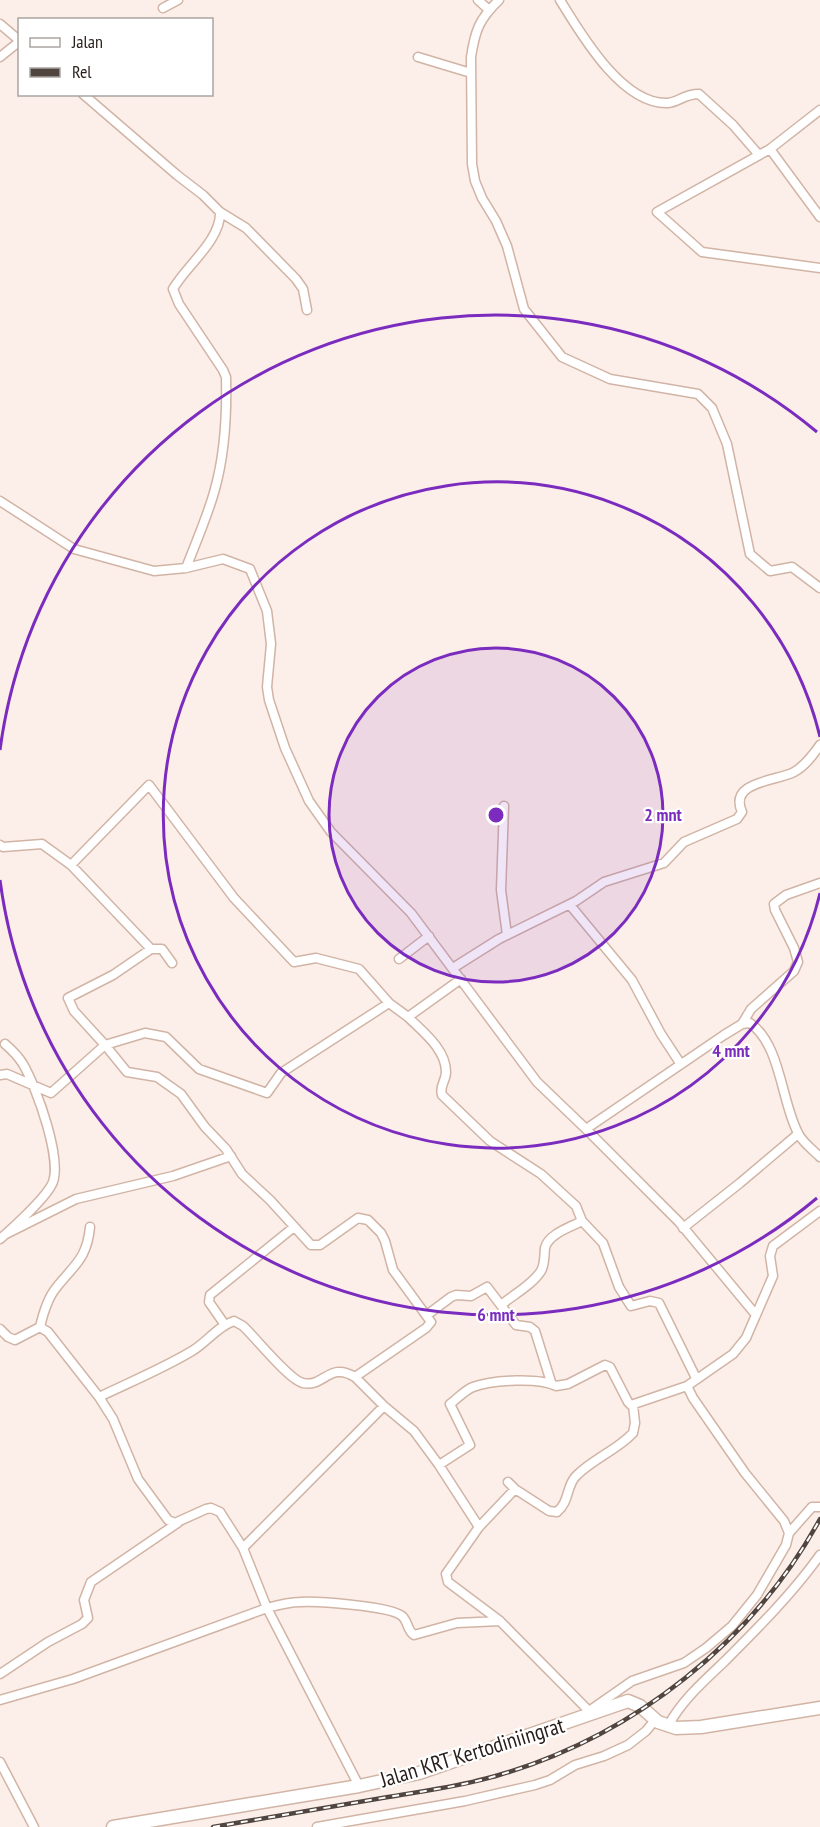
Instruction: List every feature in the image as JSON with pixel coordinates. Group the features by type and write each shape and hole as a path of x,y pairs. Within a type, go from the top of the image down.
{"main road":[{"name":"Jalan KRT Kertodiniingrat","path":"113,1827 360,1786 419,1773 628,1701 640,1706 655,1720 668,1726 701,1727 820,1708"}],"street":[{"path":"163,8 178,0"},
{"path":"478,0 489,10"},
{"path":"499,0 478,24 471,57 471,164 475,181 507,246 524,309 562,357 610,379 698,394 712,408 727,444 750,555 770,571 792,567 820,588"},
{"path":"560,0 588,46 618,78 655,102 671,103 688,94 699,94 759,155"},
{"path":"0,24 18,39"},
{"path":"0,57 18,43"},
{"path":"418,57 471,73"},
{"path":"84,96 203,195 220,212 246,228 296,279 303,289 307,310"},
{"path":"820,110 770,149 657,212 702,252 820,268"},
{"path":"770,149 820,217"},
{"path":"186,568 215,490 222,463 226,377 224,370 179,304 173,289 202,252 216,229 220,212"},
{"path":"0,501 74,549 154,571 186,568 223,559 250,569 267,611 271,644 267,687 269,700 285,748 309,801 331,832 411,913 537,1082 683,1228 756,1315"},
{"path":"453,968 507,935 570,905 604,882 664,863 684,842 737,819 742,812 740,798 746,790 764,780 791,774 798,770 820,745"},
{"path":"71,865 149,785 234,898 294,962 316,958 359,969 389,1003 408,1017 433,1043 443,1060 446,1072 440,1089 442,1095 490,1141 541,1174 569,1198 576,1206 582,1221 603,1243 616,1280 629,1304 633,1306 650,1300 659,1303 696,1378"},
{"path":"504,806 501,890 507,935"},
{"path":"0,845 3,847 42,844 71,865 151,949"},
{"path":"742,1024 751,1009 794,971 798,962 774,904 786,895 820,883"},
{"path":"570,905 632,980 661,1034 680,1063"},
{"path":"399,960 429,936"},
{"path":"172,963 162,949 151,949 113,975 68,998 74,1011 127,1072 157,1077 181,1094 248,1180 270,1200 311,1245 316,1246 358,1218 368,1220 381,1233 393,1270 431,1322 430,1325 355,1377"},
{"path":"408,1017 461,979"},
{"path":"0,1075 7,1074 51,1093 105,1045 145,1033 166,1037 199,1069 267,1093 281,1073 389,1003"},
{"path":"586,1129 680,1063 742,1024 750,1023 768,1046 798,1134 820,1157"},
{"path":"3,1236 51,1186 56,1173 46,1123 33,1085 23,1064 5,1044"},
{"path":"683,1228 798,1134"},
{"path":"3,1236 76,1199 173,1176 231,1156"},
{"path":"633,1405 687,1386 733,1354 746,1338 773,1276 770,1256 773,1246 820,1211"},
{"path":"501,1305 539,1273 544,1264 546,1245 549,1241 582,1221"},
{"path":"0,1329 15,1340 40,1327 55,1289 72,1271 81,1257 88,1241 90,1227"},
{"path":"225,1325 209,1302 210,1295 294,1227"},
{"path":"427,1315 456,1295 471,1296 485,1287 516,1325 530,1327 535,1331 551,1382"},
{"path":"99,1397 159,1370 193,1350 225,1325 234,1321 243,1326 289,1376 300,1383 310,1384 335,1371 355,1377 384,1406 414,1431 440,1465 479,1527"},
{"path":"40,1327 48,1332 99,1397 113,1419 138,1479 168,1520 175,1523 181,1522"},
{"path":"440,1465 470,1445 450,1404 473,1387 520,1379 551,1382 556,1386 568,1384 608,1365 628,1402 633,1405"},
{"path":"687,1386 745,1473 784,1521 789,1533"},
{"path":"633,1405 635,1423 633,1433 578,1474 571,1483 566,1500 557,1512 549,1511 512,1486 449,1568 446,1578 453,1587 500,1621 591,1713 632,1681 684,1663 732,1626 758,1595 786,1545 789,1533 812,1507 820,1507"},
{"path":"243,1548 384,1406"},
{"path":"0,1674 48,1642 82,1624 88,1618 84,1600 91,1582 201,1510 215,1509 220,1512 243,1548 267,1608 360,1786"},
{"path":"668,1726 676,1712 697,1687 757,1628 820,1555"},
{"path":"0,1700 74,1679 267,1608 302,1601 382,1610 402,1616 414,1635 457,1623 500,1621"},
{"path":"317,1827 465,1802 535,1785 550,1780 575,1765 604,1756 628,1745 646,1731 655,1720"},
{"path":"0,1762 34,1827"}],"railway":[{"path":"213,1827 472,1782 549,1758 596,1736 642,1709 685,1678 724,1644 760,1605 792,1564 820,1519"}]}
